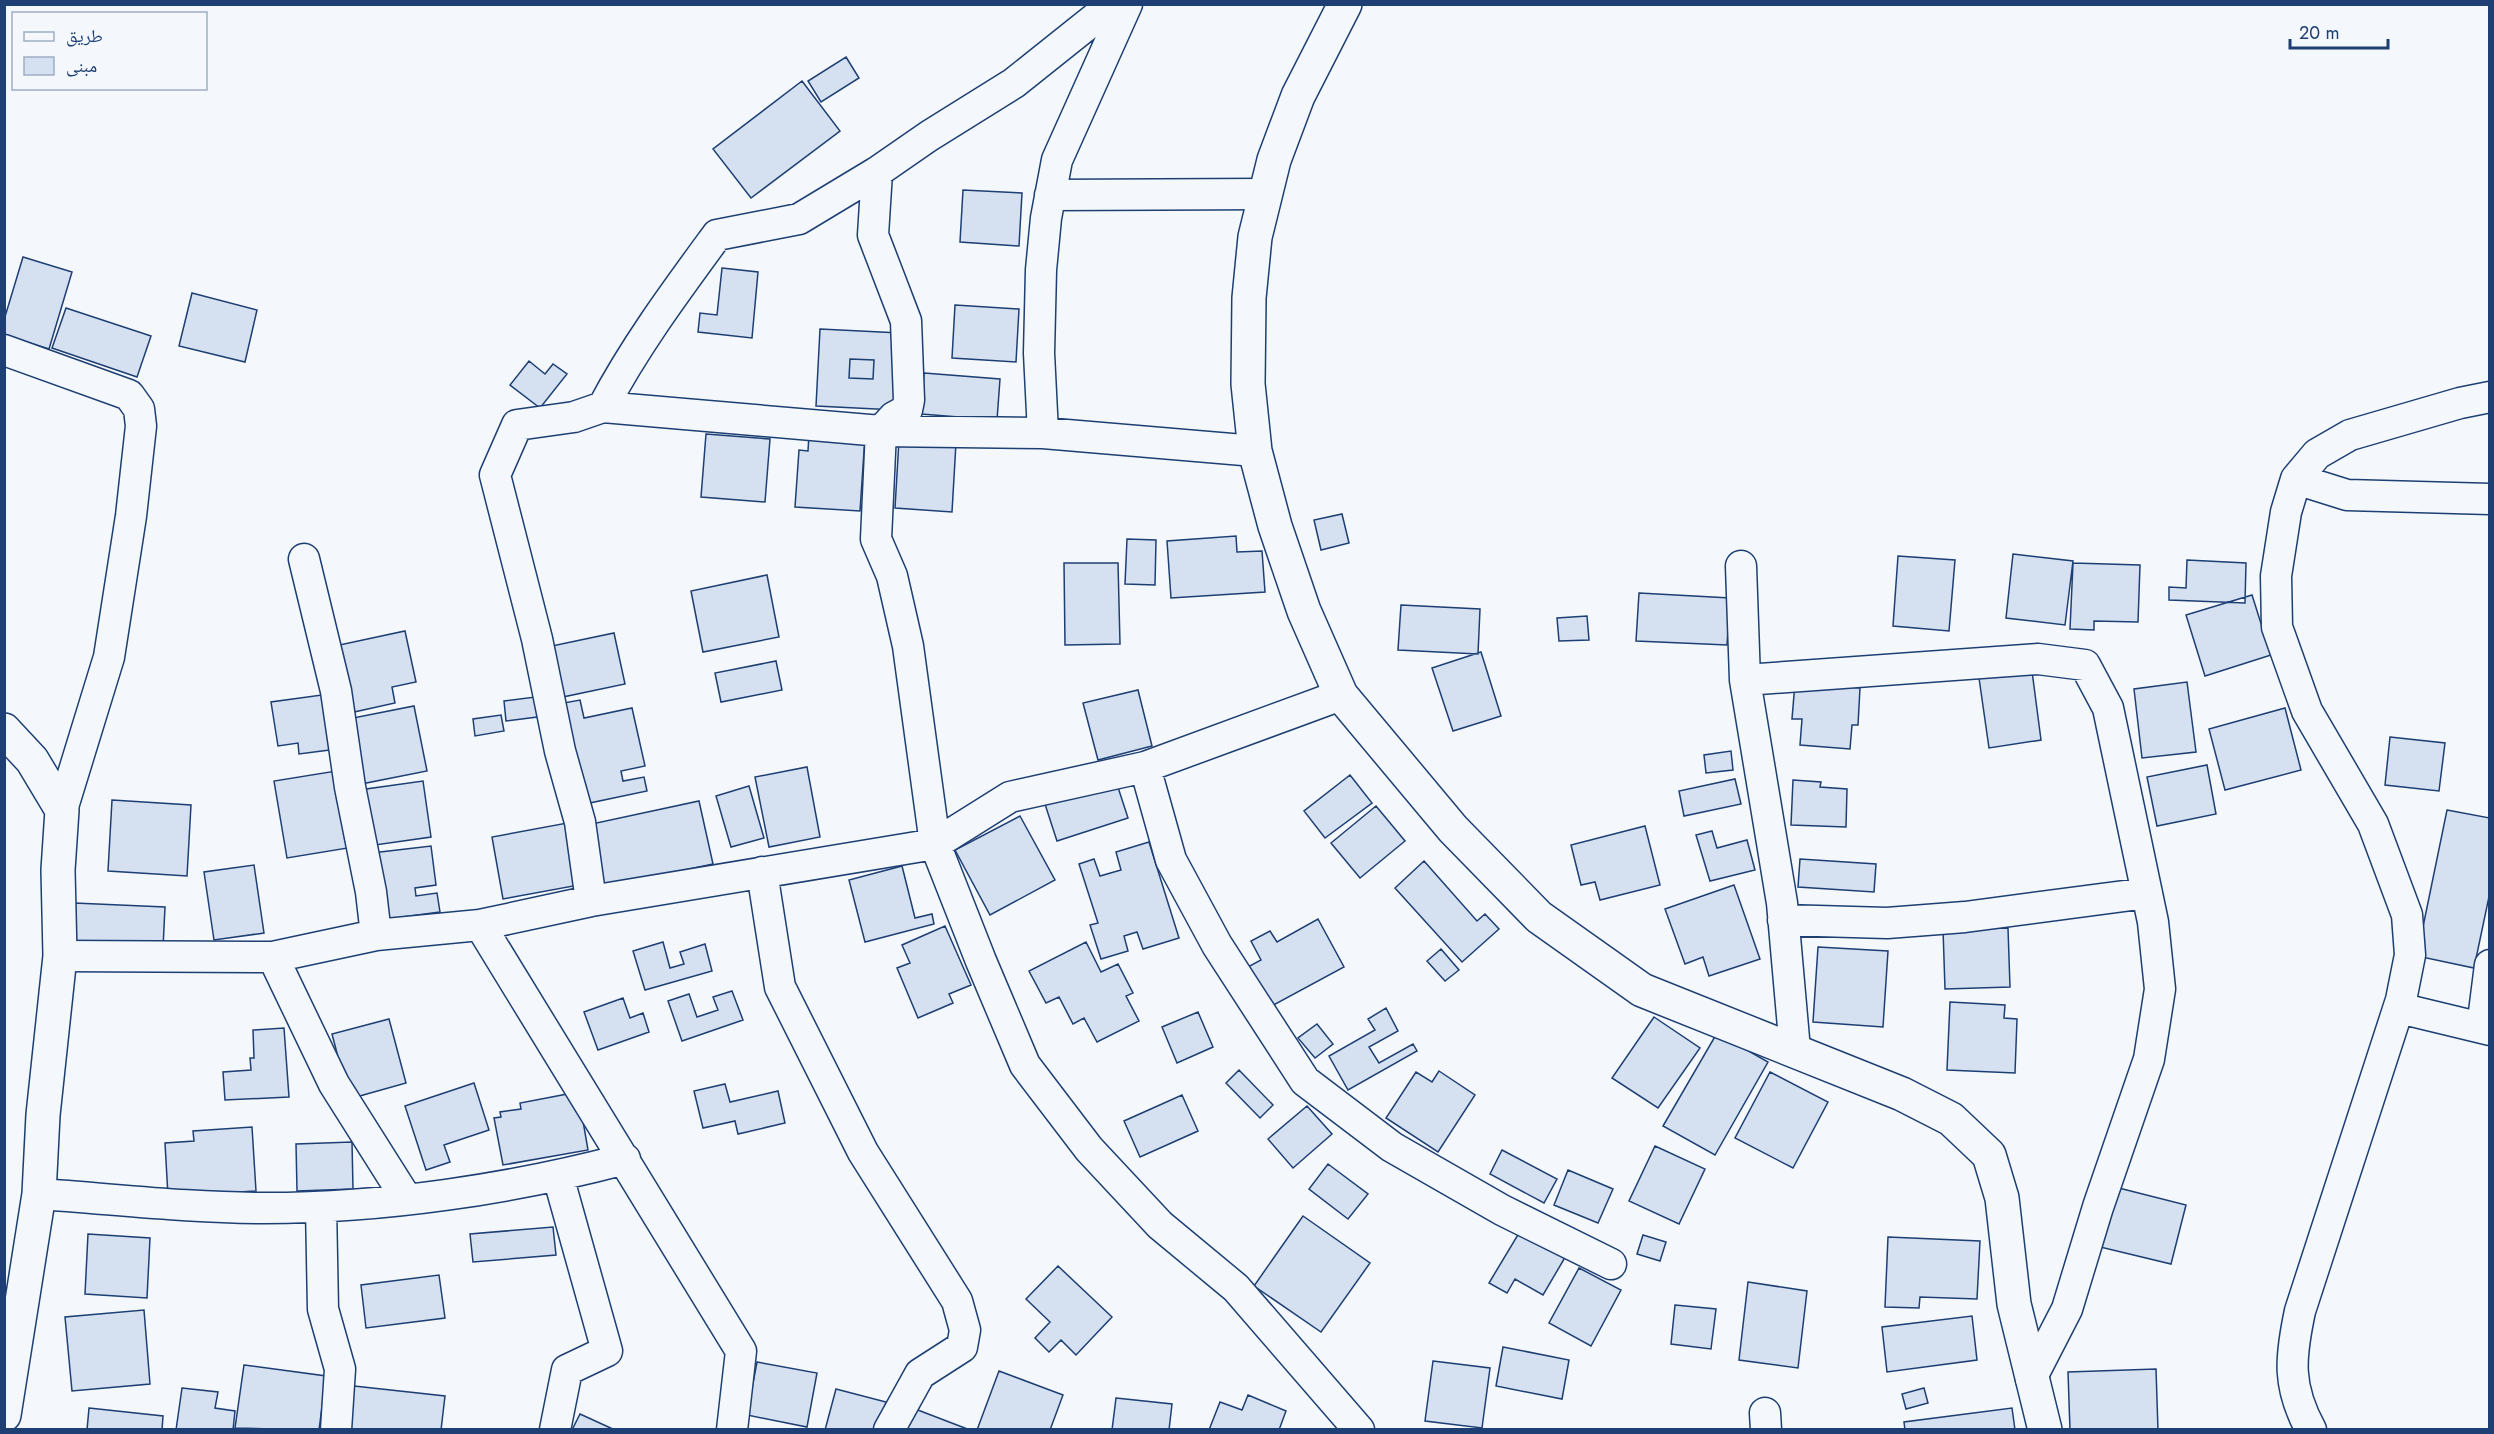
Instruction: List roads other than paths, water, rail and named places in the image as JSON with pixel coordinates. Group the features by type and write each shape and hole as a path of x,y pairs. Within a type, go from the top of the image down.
{"main road":[{"path":"1345,4 1298,96 1274,160 1255,237 1249,298 1248,384 1254,451 1275,526 1304,611 1341,695 1453,830 1539,917 1641,990 1902,1094 1951,1119 1989,1155 2002,1198 2013,1304 2044,1430"},
{"path":"4,730 32,760 62,810 58,870 60,956 43,1115 39,1194 4,1415"}],"street":[{"path":"603,407 620,375 659,315 717,235 799,219 877,172 1014,82 1113,4"},
{"path":"1043,433 1039,341 1041,270 1050,195 1057,160 1127,4"},
{"path":"877,172 873,235 906,321 909,400 907,410 894,417 880,430 876,539 892,576 908,646 935,844 981,962 1025,1065 1097,1157 1160,1225 1236,1288 1359,1430"},
{"path":"1050,195 1266,194"},
{"path":"4,350 129,395 139,409 141,426 109,657 62,810"},
{"path":"2311,1430 2302,1414 2294,1387 2291,1354 2300,1311 2399,1008 2410,955 2407,915 2373,824 2307,711 2277,627 2276,576 2286,512 2296,479 2317,454 2350,435 2460,402 2490,396"},
{"path":"591,901 580,822 560,751 537,639 495,475 517,425 574,417 603,407 880,430 1043,433 1254,451"},
{"path":"2296,479 2346,495 2490,499"},
{"path":"304,559 336,692 350,787 371,892 375,935"},
{"path":"1741,566 1745,680 1783,920 1795,1050"},
{"path":"1745,680 2038,659 2085,665 2108,708 2153,922 2160,989 2149,1059 2098,1207 2067,1310 2031,1379"},
{"path":"60,956 273,957 375,935 480,925 591,901 935,844 1010,797 1145,767 1341,695"},
{"path":"1145,767 1171,860 1217,945 1305,1081 1392,1147 1502,1210 1611,1264"},
{"path":"762,872 780,987 863,1152 957,1300 964,1330 962,1347 920,1374 889,1430"},
{"path":"1783,920 1887,923 1965,917 2147,893"},
{"path":"480,925 741,1352 732,1430"},
{"path":"273,957 334,1084 406,1198"},
{"path":"2399,1008 2486,1029 2490,965"},
{"path":"39,1194 264,1208 321,1207 406,1198 558,1176 625,1159"},
{"path":"555,1430 567,1370 607,1351 558,1176"},
{"path":"321,1207 323,1310 340,1369 336,1430"}]}
